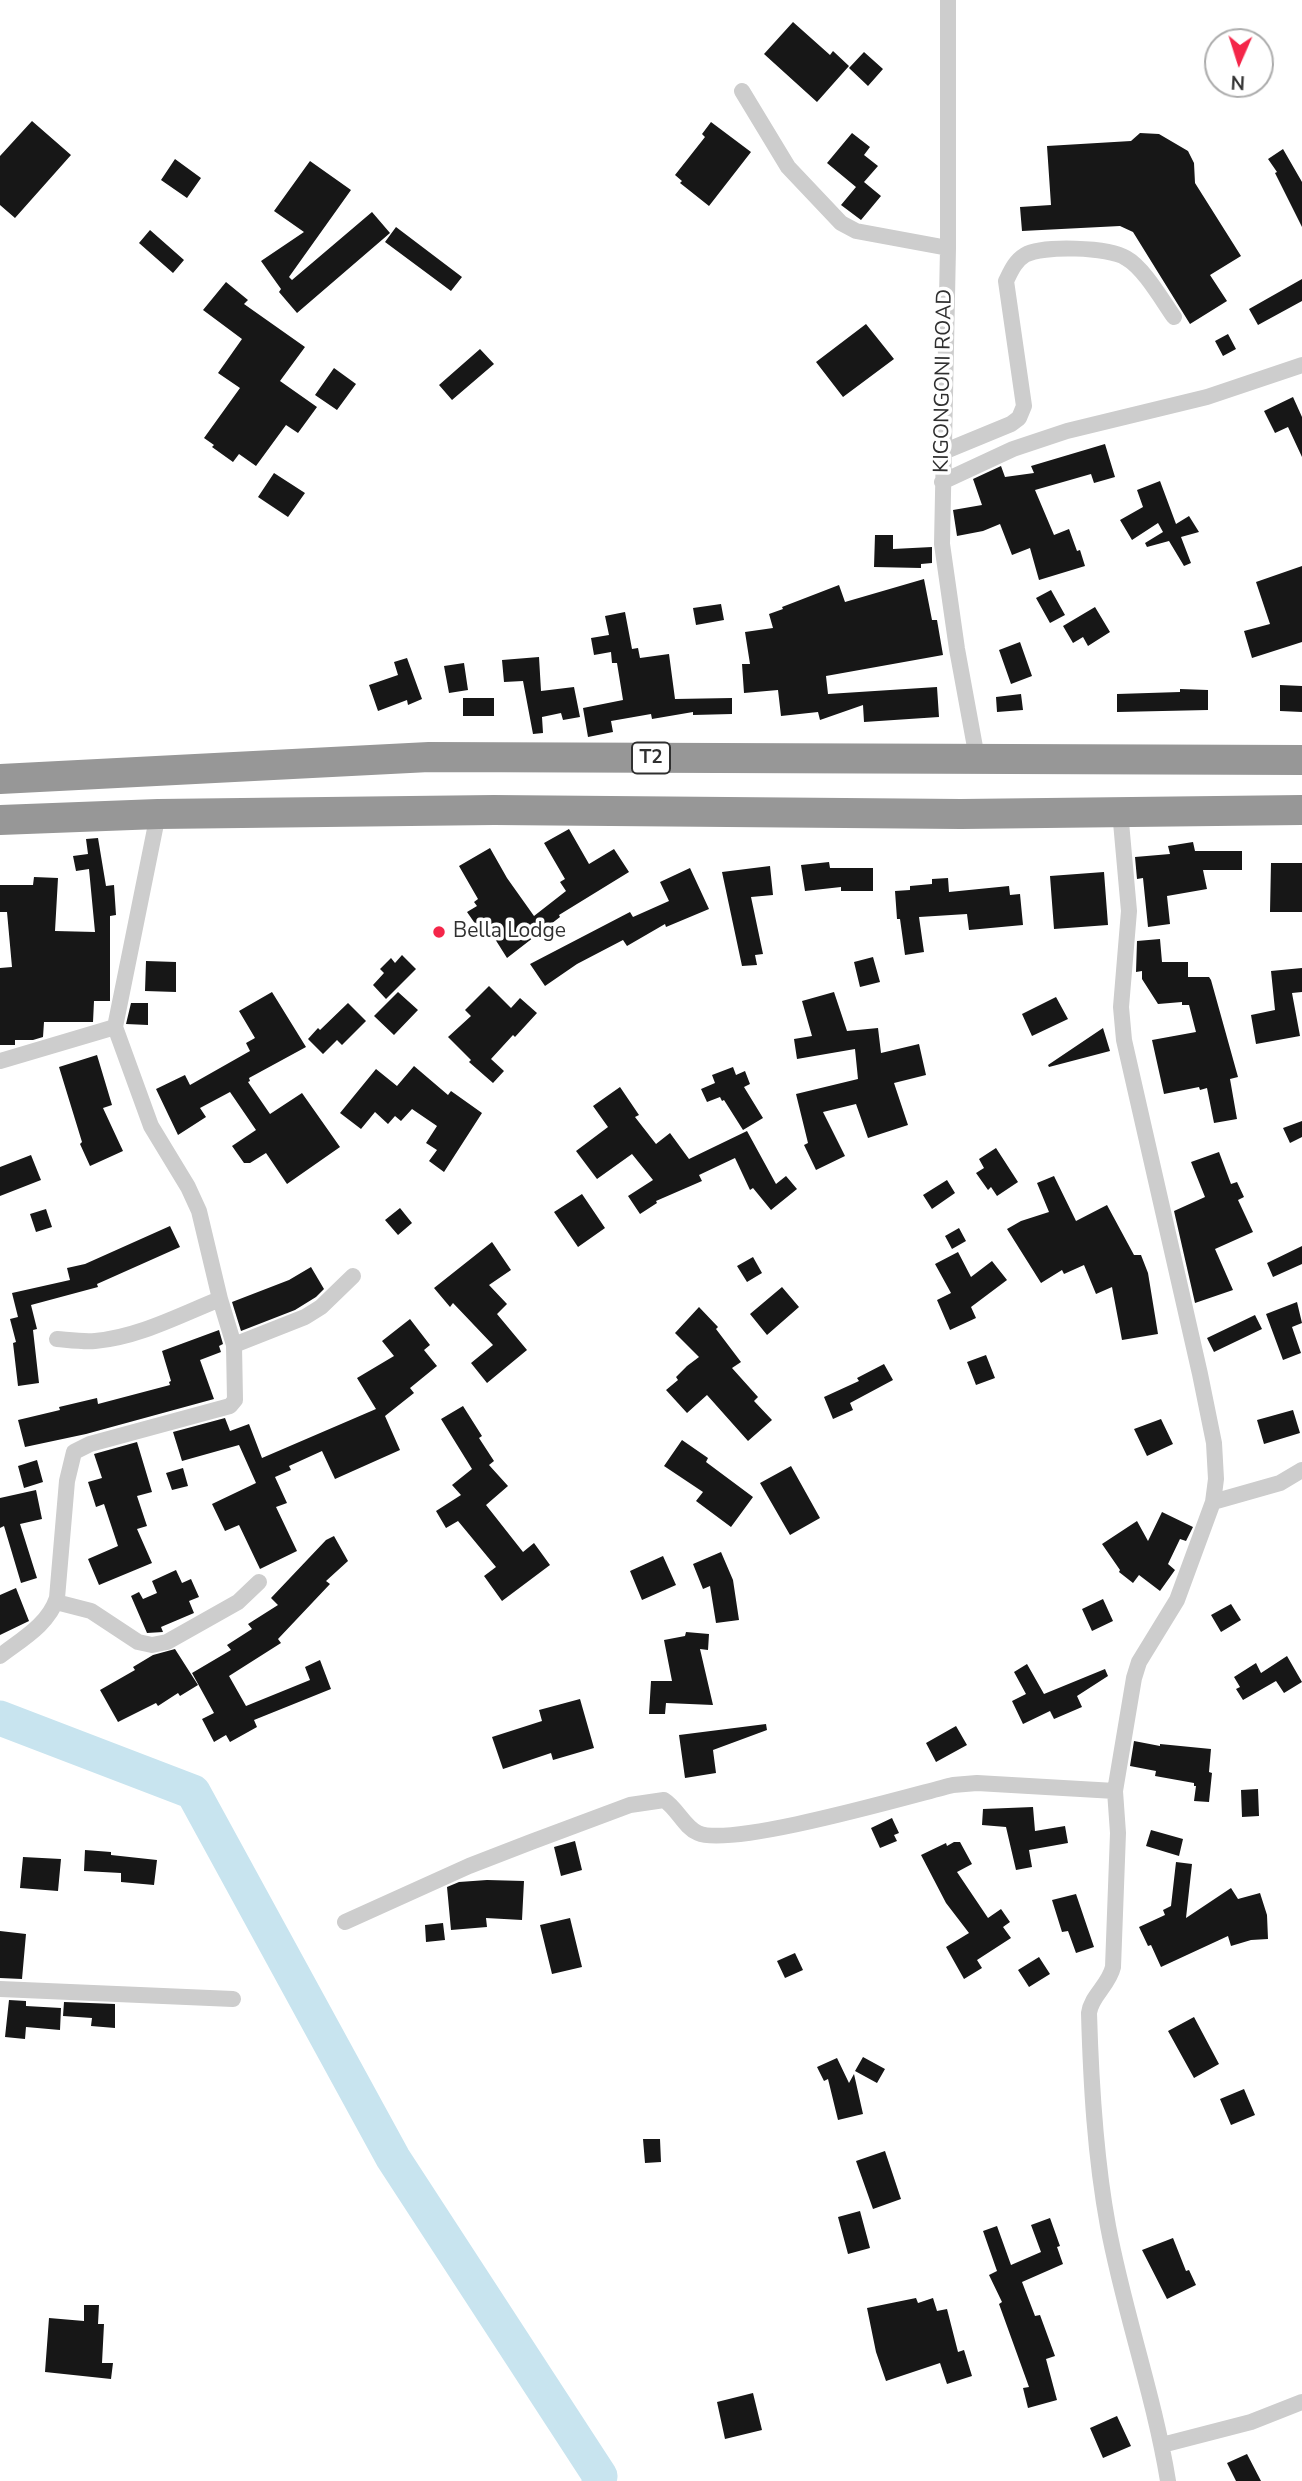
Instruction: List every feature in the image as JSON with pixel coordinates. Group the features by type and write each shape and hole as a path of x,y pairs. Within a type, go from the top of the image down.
{"highway":[{"name":"T2","path":"0,779 429,757 1302,760"},
{"path":"0,820 158,814 495,810 817,814 1302,810"}],"street":[{"name":"KIGONGONI ROAD","path":"948,0 948,248 942,544 957,649 977,758"},
{"path":"742,92 788,167 841,223 856,231 948,248"},
{"path":"943,452 1011,424 1019,418 1024,406 1006,281 1015,263 1027,254 1048,249 1109,251 1126,258 1137,267 1174,317"},
{"path":"942,482 1023,445 1067,431 1207,397 1302,365"},
{"path":"1120,811 1129,911 1121,1007 1124,1040 1214,1443 1216,1479 1213,1502 1177,1600 1139,1662 1134,1678 1115,1791 1118,1833 1113,1967 1108,1983 1092,2003 1089,2014 1098,2164 1119,2277 1162,2445 1168,2481"},
{"path":"0,1656 39,1626 52,1612 56,1602 67,1481 74,1452 90,1444 230,1406 237,1391 234,1345 199,1211 188,1187 151,1126 115,1027 122,979 158,814"},
{"path":"0,1061 115,1027"},
{"path":"234,1345 305,1317 321,1307 353,1276"},
{"path":"57,1339 92,1342 110,1339 143,1330 220,1299"},
{"path":"1213,1502 1280,1483 1302,1470"},
{"path":"56,1602 91,1611 138,1642 152,1645 167,1642 238,1602 258,1582"},
{"path":"345,1922 470,1866 630,1805 664,1800 695,1832 711,1836 730,1836 768,1830 953,1785 977,1783 1115,1791"},
{"path":"0,1989 233,1999"},
{"path":"1162,2445 1251,2422 1302,2402"}],"building":[{"path":"793,22 830,55 833,51 849,66 817,102 764,54"},
{"path":"864,52 883,69 868,86 849,68"},
{"path":"32,121 71,155 15,218 0,205 0,156"},
{"path":"711,122 751,152 709,206 680,183 682,181 675,175 705,137 702,134"},
{"path":"852,133 870,147 864,155 878,166 864,182 881,196 861,220 841,205 856,187 827,163"},
{"path":"1140,133 1159,134 1188,151 1194,163 1195,183 1241,256 1210,275 1227,301 1190,324 1133,232 1120,226 1022,231 1020,207 1051,205 1047,146 1131,141"},
{"path":"1283,149 1302,182 1302,227 1275,173 1277,172 1268,159"},
{"path":"175,159 201,178 187,198 161,180"},
{"path":"310,161 351,190 289,277 292,280 372,212 390,233 297,313 279,292 281,289 261,261 304,232 274,211"},
{"path":"396,227 462,277 451,291 385,242"},
{"path":"150,230 184,260 173,273 139,243"},
{"path":"1302,279 1302,301 1258,325 1249,309"},
{"path":"226,282 248,300 244,304 305,347 280,381 317,407 298,433 286,425 256,466 239,454 233,462 204,438 240,388 218,373 242,339 203,310"},
{"path":"866,324 894,359 843,397 816,362"},
{"path":"1228,334 1236,349 1223,356 1215,341"},
{"path":"480,349 494,364 452,400 439,385"},
{"path":"334,368 356,384 337,410 315,395"},
{"path":"1293,397 1302,417 1302,457 1288,427 1275,433 1264,411"},
{"path":"1105,444 1115,477 1094,483 1091,474 1035,490 1054,535 1069,529 1085,566 1039,580 1030,548 1012,555 1000,524 983,531 957,536 953,510 982,505 973,479 1001,466 1005,477 1034,473 1031,466"},
{"path":"274,473 305,493 288,517 258,497"},
{"path":"1160,481 1176,524 1189,516 1199,532 1181,537 1191,563 1184,566 1169,541 1147,547 1145,543 1163,532 1158,523 1132,540 1120,520 1143,507 1137,490"},
{"path":"875,535 893,535 893,549 932,547 932,563 921,564 921,568 874,567"},
{"path":"1302,566 1302,642 1252,658 1244,631 1270,624 1256,582"},
{"path":"924,579 932,620 937,620 943,655 826,676 828,694 937,687 939,717 864,722 863,705 820,720 818,712 781,716 778,690 744,693 742,664 750,664 745,632 773,628 769,614 839,585 845,602"},
{"path":"1051,590 1065,615 1050,623 1036,598"},
{"path":"721,604 724,620 696,625 693,608"},
{"path":"1095,607 1110,632 1088,646 1083,637 1073,643 1063,626"},
{"path":"625,612 632,649 638,648 640,658 669,654 675,699 732,698 732,714 693,715 693,712 652,719 651,714 611,721 613,732 588,737 583,708 623,700 617,663 612,663 611,652 594,655 591,638 609,635 605,616"},
{"path":"1020,642 1032,676 1011,684 999,650"},
{"path":"539,657 541,691 574,687 580,717 563,720 561,713 542,717 543,733 533,734 523,681 504,682 502,660"},
{"path":"407,658 422,699 408,705 407,700 378,711 369,685 398,675 394,662"},
{"path":"464,663 468,690 449,693 444,666"},
{"path":"1280,685 1302,686 1302,712 1280,711"},
{"path":"1180,689 1208,690 1208,710 1117,712 1117,694 1180,692"},
{"path":"1021,694 1023,710 997,712 996,697"},
{"path":"463,698 494,698 494,716 463,716"},
{"path":"569,829 589,864 614,849 629,872 559,915 560,917 507,958 490,931 483,935 467,912 477,906 474,902 478,899 459,866 490,848 534,916 566,891 560,882 565,879 544,843"},
{"path":"98,838 106,886 114,885 116,915 110,916 110,1001 94,1001 93,1022 44,1022 43,1037 15,1040 15,1045 0,1045 0,968 12,967 7,912 0,912 0,885 33,885 34,877 58,878 55,931 95,932 89,869 76,871 73,856 88,854 86,839"},
{"path":"1193,842 1195,851 1242,851 1242,870 1203,870 1207,889 1167,896 1170,924 1148,927 1143,878 1137,879 1135,857 1170,854 1168,846"},
{"path":"829,862 830,868 873,868 873,891 841,891 841,887 805,891 801,865"},
{"path":"1271,863 1302,863 1302,912 1270,912"},
{"path":"770,866 773,895 751,897 763,954 755,955 757,965 742,966 722,872"},
{"path":"690,868 709,909 666,927 665,924 627,946 623,940 577,964 545,986 530,964 630,912 633,917 669,901 660,882"},
{"path":"1104,872 1108,925 1054,929 1050,876"},
{"path":"948,878 949,892 1009,886 1010,895 1020,894 1023,925 969,930 967,914 919,917 924,952 905,955 900,919 897,919 895,891 910,890 910,886 932,884 932,879"},
{"path":"1160,939 1162,962 1188,962 1188,977 1209,977 1211,980 1238,1077 1230,1079 1237,1119 1214,1123 1207,1088 1164,1094 1152,1040 1196,1032 1189,1005 1182,1005 1182,1002 1158,1004 1142,979 1142,971 1136,972 1137,941"},
{"path":"402,955 416,969 386,999 373,985 384,973 380,969 391,958 395,963"},
{"path":"873,957 880,982 860,987 854,962"},
{"path":"146,961 176,962 176,992 145,991"},
{"path":"1302,968 1302,992 1292,993 1300,1036 1256,1044 1251,1015 1275,1010 1271,971"},
{"path":"489,986 511,1008 520,998 537,1013 491,1059 504,1071 493,1083 469,1062 471,1060 448,1037 471,1016 465,1010"},
{"path":"272,992 306,1047 249,1078 248,1082 270,1114 302,1093 340,1147 287,1184 266,1153 250,1163 244,1163 232,1146 256,1130 230,1092 200,1108 206,1117 178,1135 156,1089 185,1075 190,1085 250,1051 246,1043 255,1038 239,1011"},
{"path":"398,992 418,1010 394,1035 374,1016"},
{"path":"834,992 847,1031 878,1028 881,1053 919,1044 926,1075 894,1083 908,1125 868,1138 856,1104 823,1112 845,1156 816,1170 804,1145 808,1143 796,1094 858,1079 855,1049 797,1059 794,1039 812,1036 802,1001"},
{"path":"1056,997 1068,1019 1032,1036 1022,1014"},
{"path":"131,1003 148,1003 148,1025 126,1024"},
{"path":"348,1003 366,1021 342,1045 337,1040 323,1054 308,1039"},
{"path":"1103,1028 1110,1051 1049,1067 1048,1065"},
{"path":"97,1055 112,1105 103,1108 123,1151 90,1166 80,1144 82,1142 59,1067"},
{"path":"414,1066 448,1095 451,1091 482,1113 444,1172 429,1161 437,1150 426,1143 437,1126 412,1109 401,1121 395,1116 388,1124 375,1112 361,1129 340,1113 376,1069 397,1086"},
{"path":"733,1067 736,1075 745,1071 750,1084 744,1087 763,1118 743,1130 724,1100 720,1097 707,1102 701,1089 715,1083 712,1075"},
{"path":"620,1087 639,1115 635,1117 656,1144 670,1133 689,1159 747,1131 776,1184 786,1176 797,1189 771,1210 753,1188 750,1190 735,1158 699,1175 702,1181 656,1201 657,1203 640,1214 628,1196 653,1180 632,1154 597,1179 576,1151 608,1127 593,1106"},
{"path":"1302,1121 1302,1137 1290,1143 1283,1128"},
{"path":"996,1148 1018,1182 997,1196 991,1187 988,1190 976,1173 984,1168 979,1159"},
{"path":"1219,1152 1231,1184 1237,1182 1244,1197 1238,1200 1253,1232 1215,1249 1233,1290 1195,1303 1174,1211 1205,1197 1191,1162"},
{"path":"31,1155 41,1180 0,1196 0,1167"},
{"path":"1054,1176 1076,1221 1107,1205 1134,1255 1141,1255 1148,1273 1158,1334 1122,1340 1112,1287 1096,1294 1084,1265 1064,1274 1062,1270 1041,1283 1007,1229 1021,1221 1049,1212 1037,1183"},
{"path":"947,1180 955,1193 932,1209 923,1195"},
{"path":"582,1194 605,1228 578,1247 554,1212"},
{"path":"400,1208 412,1223 398,1235 385,1220"},
{"path":"46,1209 52,1227 36,1232 30,1214"},
{"path":"170,1226 180,1247 97,1284 98,1287 31,1305 37,1329 33,1330 39,1383 18,1386 13,1343 16,1342 10,1319 18,1317 12,1293 70,1280 67,1268 85,1264"},
{"path":"959,1228 966,1241 952,1249 945,1236"},
{"path":"492,1242 511,1270 489,1285 507,1304 497,1314 527,1350 487,1383 471,1363 493,1345 453,1303 450,1307 434,1288"},
{"path":"1302,1246 1302,1264 1273,1277 1267,1263"},
{"path":"958,1252 971,1277 992,1261 1007,1280 971,1307 976,1318 950,1330 937,1300 951,1293 935,1264"},
{"path":"753,1257 762,1273 747,1282 737,1266"},
{"path":"311,1267 324,1289 316,1297 295,1310 241,1331 232,1302 289,1280"},
{"path":"782,1287 799,1307 767,1335 750,1314"},
{"path":"1297,1302 1302,1323 1292,1327 1301,1353 1283,1360 1266,1314"},
{"path":"699,1307 718,1327 716,1329 741,1362 732,1368 758,1397 754,1401 772,1420 748,1441 707,1395 687,1413 666,1390 678,1380 676,1377 687,1366 699,1357 675,1333"},
{"path":"1255,1315 1262,1329 1214,1352 1207,1338"},
{"path":"410,1319 430,1345 424,1350 437,1366 410,1388 414,1393 385,1416 400,1450 335,1479 322,1451 289,1466 291,1470 275,1477 287,1503 276,1507 297,1551 260,1569 239,1525 225,1531 212,1504 256,1483 239,1445 182,1461 173,1432 225,1418 230,1431 249,1424 262,1458 376,1409 357,1378 394,1356 382,1341"},
{"path":"219,1330 223,1344 219,1346 221,1352 200,1360 214,1399 86,1434 25,1447 18,1420 97,1398 98,1404 170,1385 162,1351"},
{"path":"986,1355 995,1378 976,1385 967,1362"},
{"path":"884,1364 893,1380 850,1403 853,1410 833,1419 824,1397 859,1381 857,1378"},
{"path":"463,1406 494,1461 489,1465 508,1486 486,1505 523,1552 534,1543 550,1565 502,1601 484,1576 496,1567 458,1521 446,1528 436,1511 461,1495 452,1485 472,1469 441,1419"},
{"path":"1293,1410 1300,1433 1264,1444 1257,1420"},
{"path":"1161,1419 1173,1444 1147,1456 1134,1429"},
{"path":"682,1440 708,1458 706,1462 753,1497 731,1527 696,1501 703,1492 664,1466"},
{"path":"137,1442 152,1492 137,1496 147,1526 137,1529 152,1563 99,1585 88,1559 118,1546 104,1504 96,1507 88,1482 102,1478 94,1454"},
{"path":"37,1460 43,1482 24,1488 18,1466"},
{"path":"791,1466 820,1518 790,1535 760,1483"},
{"path":"183,1468 188,1486 172,1490 166,1473"},
{"path":"36,1490 42,1519 20,1524 37,1578 21,1583 4,1526 0,1528 0,1498"},
{"path":"1162,1512 1193,1527 1186,1541 1180,1539 1168,1564 1175,1570 1160,1591 1139,1575 1133,1583 1119,1572 1102,1544 1137,1521 1148,1541"},
{"path":"334,1536 348,1561 326,1581 330,1584 278,1639 281,1643 229,1676 246,1706 310,1680 305,1667 320,1660 331,1689 254,1720 257,1727 230,1742 226,1735 214,1742 202,1719 214,1713 192,1673 231,1650 227,1645 252,1629 248,1624 278,1605 271,1598 326,1540"},
{"path":"721,1552 733,1580 739,1620 716,1623 710,1586 703,1589 693,1564"},
{"path":"663,1556 676,1585 642,1600 630,1571"},
{"path":"176,1570 182,1583 191,1579 199,1597 189,1601 194,1613 161,1627 163,1632 147,1633 131,1596 139,1592 143,1599 157,1593 152,1581"},
{"path":"16,1588 29,1621 0,1635 0,1595"},
{"path":"1103,1599 1113,1621 1092,1631 1082,1609"},
{"path":"1231,1604 1241,1620 1221,1632 1211,1615"},
{"path":"686,1632 709,1634 708,1650 700,1649 713,1705 666,1703 665,1714 649,1714 651,1681 672,1681 664,1640 685,1636"},
{"path":"175,1649 198,1685 180,1696 178,1693 158,1706 156,1703 118,1722 100,1690 135,1670 133,1667 153,1655"},
{"path":"1287,1656 1302,1682 1284,1693 1276,1681 1243,1700 1236,1689 1240,1687 1234,1677 1256,1663 1261,1673"},
{"path":"1027,1664 1044,1694 1105,1669 1108,1676 1077,1696 1082,1707 1054,1719 1050,1711 1023,1724 1012,1701 1026,1694 1014,1672"},
{"path":"580,1699 594,1748 553,1760 551,1753 503,1769 492,1737 542,1721 539,1710"},
{"path":"766,1724 767,1730 713,1750 716,1773 685,1778 679,1735"},
{"path":"956,1726 967,1745 936,1762 926,1743"},
{"path":"1134,1741 1160,1746 1211,1749 1209,1802 1194,1801 1194,1783 1155,1776 1156,1771 1130,1766"},
{"path":"1258,1789 1259,1816 1242,1817 1241,1790"},
{"path":"1033,1807 1035,1831 1065,1826 1068,1843 1029,1850 1032,1867 1016,1870 1006,1827 982,1825 983,1809"},
{"path":"892,1818 899,1833 894,1835 897,1841 880,1848 871,1828"},
{"path":"1151,1830 1183,1839 1179,1856 1146,1846"},
{"path":"575,1841 582,1870 561,1876 554,1847"},
{"path":"960,1842 972,1864 957,1872 988,1918 1001,1909 1010,1922 1003,1927 1011,1938 977,1960 982,1968 964,1979 946,1947 969,1933 946,1903 921,1855"},
{"path":"85,1850 157,1860 154,1885 121,1882 121,1873 84,1871"},
{"path":"23,1857 61,1859 58,1891 20,1888"},
{"path":"1176,1862 1192,1864 1186,1918 1231,1888 1238,1899 1260,1893 1267,1915 1268,1939 1251,1940 1231,1946 1228,1936 1161,1967 1139,1927 1165,1915 1163,1910 1171,1906"},
{"path":"524,1881 522,1920 486,1918 487,1927 451,1930 447,1887 459,1882"},
{"path":"1076,1894 1094,1947 1076,1953 1068,1931 1062,1932 1052,1900"},
{"path":"570,1918 582,1967 552,1974 540,1925"},
{"path":"443,1923 445,1940 426,1942 425,1925"},
{"path":"0,1931 26,1934 22,1979 0,1978"},
{"path":"795,1953 803,1970 785,1978 777,1961"},
{"path":"1039,1957 1050,1974 1029,1987 1018,1970"},
{"path":"9,2000 26,2001 26,2006 61,2008 60,2030 26,2027 25,2039 5,2037"},
{"path":"64,2002 115,2004 115,2028 91,2026 92,2018 63,2016"},
{"path":"1194,2017 1219,2064 1194,2078 1168,2031"},
{"path":"863,2057 885,2069 877,2083 855,2071"},
{"path":"837,2058 849,2083 854,2074 863,2114 838,2120 828,2079 824,2081 817,2067"},
{"path":"1244,2089 1255,2115 1231,2125 1220,2099"},
{"path":"643,2139 660,2139 661,2162 645,2163"},
{"path":"885,2151 901,2199 873,2209 856,2161"},
{"path":"860,2211 870,2248 848,2254 838,2217"},
{"path":"1050,2218 1063,2264 1022,2282 1035,2316 1040,2315 1055,2356 1046,2359 1057,2400 1028,2408 1023,2388 1029,2387 999,2304 1002,2302 989,2275 997,2271 983,2231 997,2226 1011,2265 1041,2252 1031,2225"},
{"path":"1173,2238 1186,2271 1189,2270 1196,2285 1167,2299 1142,2250"},
{"path":"916,2298 918,2303 933,2298 937,2311 947,2309 958,2352 964,2350 972,2376 947,2384 940,2363 886,2381 876,2352 867,2308"},
{"path":"84,2305 99,2305 98,2324 104,2324 102,2363 113,2363 111,2379 45,2372 49,2318 84,2321"},
{"path":"753,2393 762,2430 725,2439 717,2402"},
{"path":"1117,2416 1131,2446 1103,2458 1090,2428"},
{"path":"1247,2454 1261,2481 1236,2481 1227,2463"}],"waterway":[{"path":"0,1718 193,1792 393,2158 600,2476 599,2481"}],"place":[{"name":"Bella Lodge","path":"439,932"}]}
